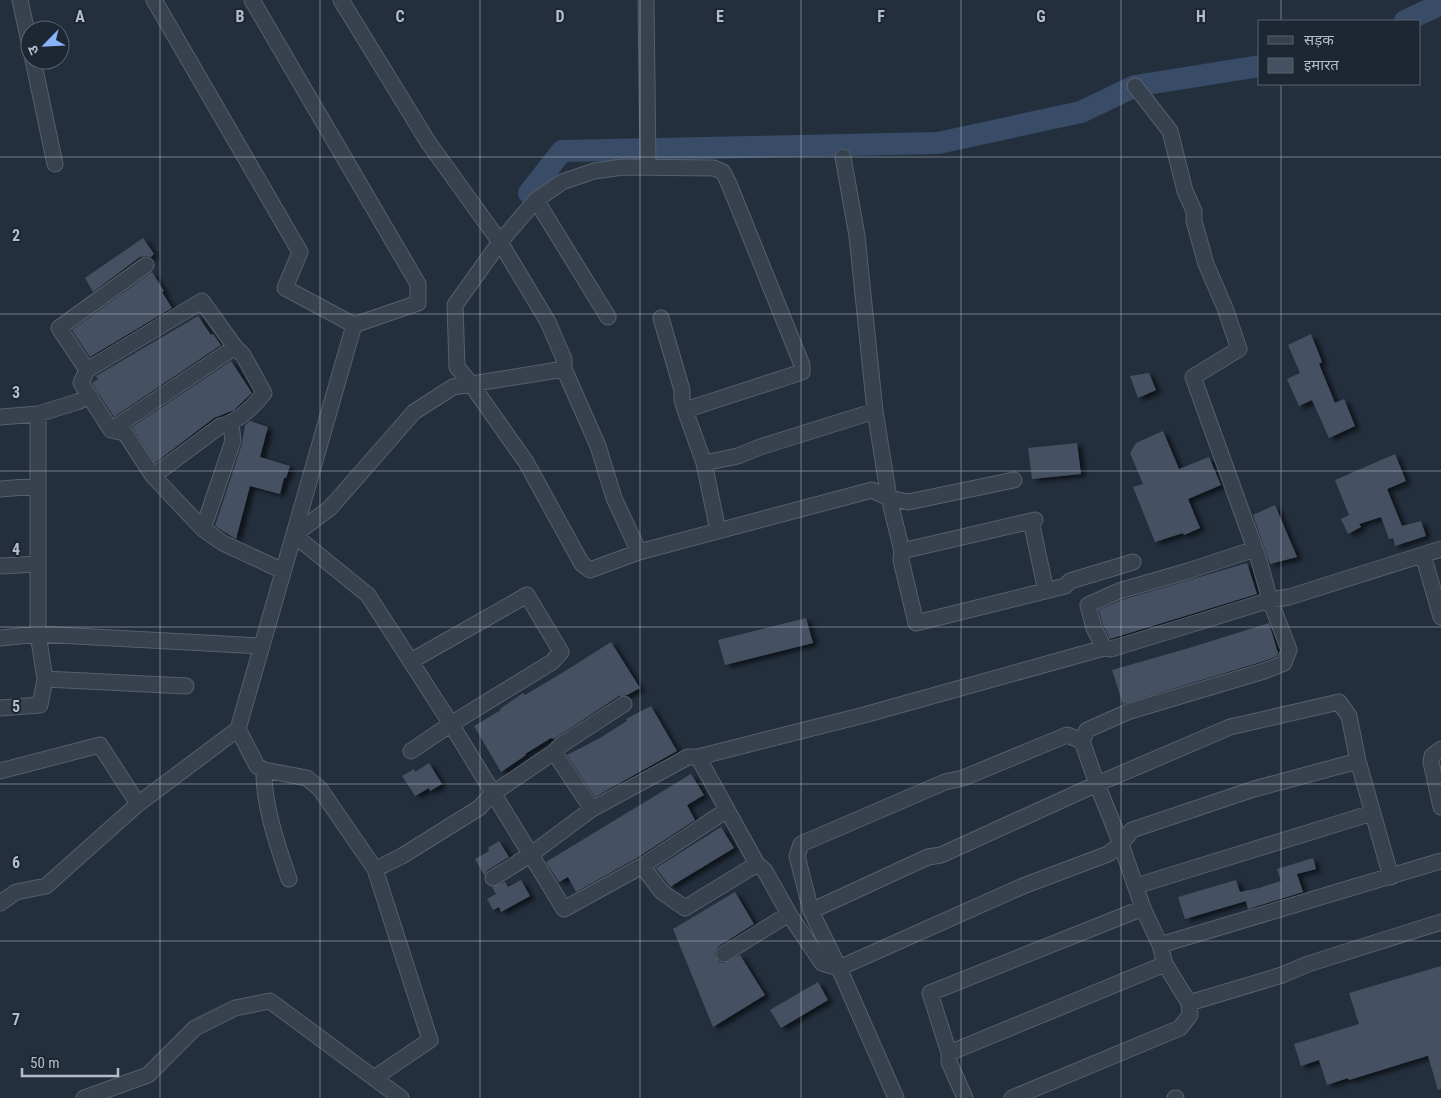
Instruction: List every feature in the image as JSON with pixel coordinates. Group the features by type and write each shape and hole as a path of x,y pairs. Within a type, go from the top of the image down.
{"street":[{"path":"20,0 24,20"},
{"path":"154,0 300,252 286,288 354,325 418,303 418,284 252,0"},
{"path":"341,0 428,142 500,242 548,322 564,359 564,370 598,446 614,498 639,552"},
{"path":"646,0 648,166"},
{"path":"35,70 55,164"},
{"path":"1012,1098 1180,1028 1190,1015 1189,1003 1165,964 1160,945 1143,908 1121,844 1097,784 1082,741 1087,730 1130,710 1264,671 1284,663 1289,650 1193,377 1239,349 1225,308 1206,264 1194,221 1194,211 1185,190 1170,131 1135,86"},
{"path":"843,157 857,236 874,411 888,498 902,550 901,560 916,623 1066,586 1070,581 1133,562"},
{"path":"685,410 802,372 802,365 723,172 714,168 623,167 594,170 562,182 536,200 500,242 455,305 457,367 526,462 582,564 590,570 639,552 872,490 888,498 908,502 1014,480"},
{"path":"536,200 608,317"},
{"path":"87,370 59,328 146,265"},
{"path":"153,476 220,426 231,424 256,404 264,393 243,355 235,347 202,301 87,370 81,383 111,430 125,433 153,476 204,529 223,543 283,571"},
{"path":"661,318 682,390 682,400 704,463 718,531"},
{"path":"0,903 16,892 46,886 138,804 238,729 354,325"},
{"path":"111,430 235,347"},
{"path":"294,535 330,508 414,412 453,387 564,370"},
{"path":"0,417 38,414 90,396"},
{"path":"704,463 738,456 760,447 874,411"},
{"path":"0,708 40,705 45,679 38,634 38,414"},
{"path":"204,529 232,441 231,424"},
{"path":"0,489 38,486"},
{"path":"902,550 1033,521 1046,591"},
{"path":"294,535 368,595 451,724 564,909 642,866 727,810"},
{"path":"1104,648 1094,628 1088,605 1118,591 1255,549"},
{"path":"493,878 592,809 688,757 698,757 864,715 1104,648 1111,649 1270,600 1289,597 1441,549"},
{"path":"1423,555 1441,617"},
{"path":"0,566 38,564"},
{"path":"411,661 527,595 562,652 552,662 411,751"},
{"path":"0,638 38,634 262,646"},
{"path":"45,679 186,686"},
{"path":"811,911 928,857 941,855 1097,784 1230,727 1339,702 1349,716 1358,761 1391,876"},
{"path":"384,865 402,856 479,808 492,794 554,752 560,745 624,704"},
{"path":"238,729 257,766 264,770 307,778 320,789 376,869 430,1040 374,1078"},
{"path":"896,1098 839,968 811,911 797,856 801,844 945,782 963,778 1067,735 1082,741"},
{"path":"0,771 100,745 138,804"},
{"path":"1441,749 1432,756 1431,762 1441,807"},
{"path":"554,752 592,809"},
{"path":"698,757 757,864 765,871 789,914 822,963 839,968 1023,886 1108,854 1121,844 1132,830 1254,789 1358,761"},
{"path":"264,770 264,783 278,847 289,879"},
{"path":"1136,886 1372,813"},
{"path":"1160,945 1441,861"},
{"path":"642,866 662,892 685,908 757,864"},
{"path":"964,1098 950,1062 949,1053 930,993 1143,908"},
{"path":"724,954 789,914"},
{"path":"1189,1003 1282,975 1308,964 1441,922"},
{"path":"949,1053 1165,964"},
{"path":"84,1098 148,1075 195,1028 235,1008 270,1001 401,1098"}],"building":[{"path":"143,238 154,254 151,257 140,257 93,292 85,278"},
{"path":"152,272 172,308 90,357 72,330"},
{"path":"198,316 211,335 213,334 221,345 114,417 92,383 98,379 96,376"},
{"path":"1311,334 1322,362 1319,364 1335,403 1344,399 1355,426 1329,438 1312,400 1299,406 1287,379 1300,373 1288,345"},
{"path":"231,361 252,393 234,410 214,418 155,463 132,427"},
{"path":"1149,373 1156,390 1138,398 1130,376"},
{"path":"250,421 268,427 260,457 290,466 286,478 284,478 280,494 250,486 236,539 215,526 242,444 245,425"},
{"path":"1163,431 1179,469 1209,457 1221,485 1188,499 1200,528 1184,535 1183,533 1155,542 1133,487 1143,484 1130,453 1136,443"},
{"path":"1077,443 1081,474 1032,479 1028,448"},
{"path":"1395,454 1406,481 1387,489 1402,526 1421,521 1426,536 1395,546 1393,538 1389,539 1381,517 1359,524 1361,527 1348,534 1341,519 1349,515 1335,480"},
{"path":"1275,505 1297,557 1270,564 1253,515"},
{"path":"1247,563 1257,594 1110,639 1103,625 1099,610 1122,600"},
{"path":"806,618 813,643 725,665 718,640"},
{"path":"1269,623 1278,653 1277,656 1123,704 1112,670"},
{"path":"611,642 640,688 627,695 619,696 554,739 551,738 525,754 501,772 474,726 501,710 523,693 525,695"},
{"path":"651,706 677,751 595,797 567,755 600,738 627,721 626,719"},
{"path":"429,763 442,784 430,791 429,788 415,796 402,776 414,769 415,772"},
{"path":"691,774 704,795 687,805 695,820 637,858 576,892 568,877 559,882 546,862"},
{"path":"721,827 734,848 671,887 656,868"},
{"path":"499,841 509,857 488,870 484,875 475,859 489,851 488,848"},
{"path":"1313,858 1316,869 1297,874 1303,892 1248,909 1246,901 1185,919 1178,897 1236,880 1240,892 1259,888 1281,881 1277,869"},
{"path":"521,880 530,896 501,912 499,907 493,910 487,899 496,894 492,887 505,882 508,887"},
{"path":"735,892 754,924 719,946 715,955 719,962 724,963 740,955 765,995 713,1027 673,929"},
{"path":"1441,966 1441,1089 1438,1090 1428,1056 1327,1085 1319,1060 1301,1066 1294,1044 1359,1024 1349,993"},
{"path":"818,982 828,1000 781,1028 770,1010"}],"waterway":[{"path":"1407,20 1441,4"},
{"path":"529,193 562,151 938,143 1081,112 1135,86 1258,66"}]}
